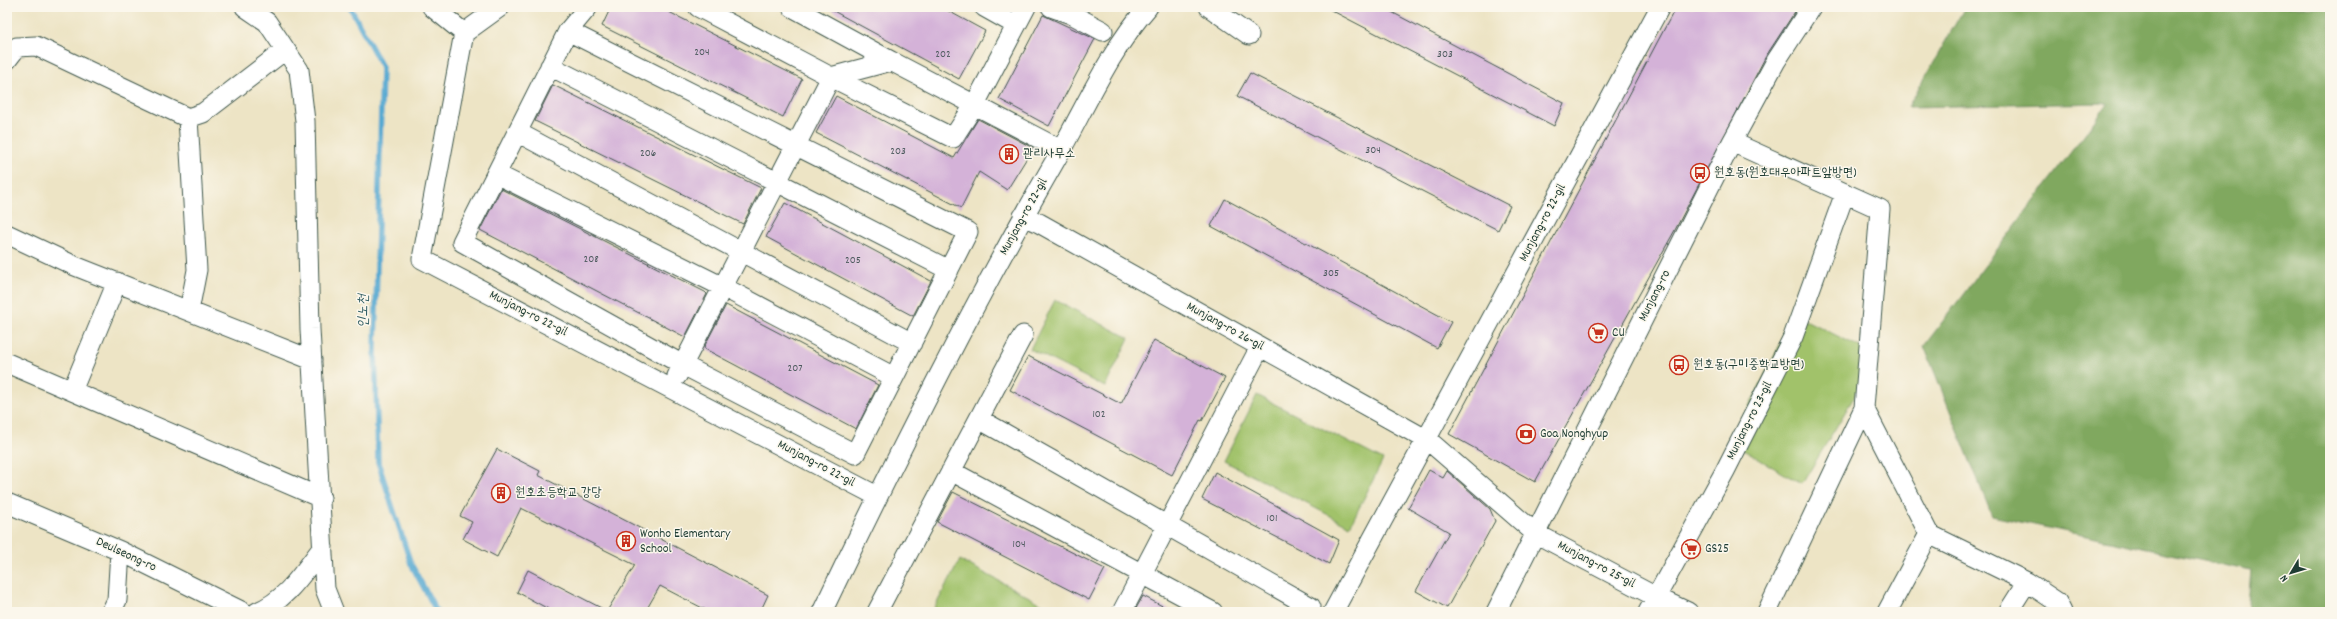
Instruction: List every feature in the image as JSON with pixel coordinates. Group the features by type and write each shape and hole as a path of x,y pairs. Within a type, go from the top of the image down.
{"street":[{"path":"246,7 267,22 299,70 305,121 312,360 325,589 334,612"},
{"path":"432,7 464,33 500,7"},
{"path":"568,31 796,144 968,232 855,454 683,365 462,242 568,31 588,7"},
{"path":"698,7 831,77 952,138 975,104 1026,7"},
{"path":"792,7 891,61 1061,150"},
{"path":"984,7 1016,25"},
{"path":"1051,7 1072,10 1103,32"},
{"name":"Munjang-ro 22-gil","path":"822,612 878,496 1023,216 1110,62 1148,7"},
{"path":"1209,7 1249,35"},
{"name":"Munjang-ro 22-gil","path":"1426,440 1660,7"},
{"name":"Munjang-ro","path":"1496,612 1732,142 1776,61 1811,7"},
{"name":"Munjang-ro 22-gil","path":"464,33 422,259 878,496"},
{"path":"7,60 17,47 36,46 188,118 203,112 285,50"},
{"path":"671,388 831,77 891,61"},
{"path":"550,66 778,181 949,270"},
{"path":"188,118 197,270 189,311"},
{"path":"517,132 912,343"},
{"path":"1732,142 1880,209 1864,408 1767,612"},
{"path":"496,174 723,287 894,377"},
{"name":"Munjang-ro 23-gil","path":"1652,605 1725,471 1793,337 1845,193"},
{"name":"Munjang-ro 26-gil","path":"1023,216 1039,223 1426,440 1535,533"},
{"path":"7,234 75,266 312,360"},
{"path":"72,391 117,282"},
{"path":"877,612 1023,335"},
{"path":"1122,612 1260,347"},
{"path":"7,363 321,498"},
{"path":"1864,408 1929,534 2027,582 2057,602 2062,612"},
{"path":"979,419 1311,607 1307,612"},
{"path":"1333,612 1426,440"},
{"path":"951,471 1213,612"},
{"name":"Deulseong-ro","path":"7,503 120,551 243,612"},
{"name":"Munjang-ro 25-gil","path":"1535,533 1652,605 1688,612"},
{"path":"1887,612 1929,534"},
{"path":"257,612 279,600 293,586 323,547"},
{"path":"111,612 117,600 120,551"},
{"path":"2008,612 2027,582"}],"green space":[{"path":"1965,7 2330,7 2330,612 2247,612 2251,571 1992,516 1924,346 2108,103 1908,107"},
{"path":"1055,300 1129,338 1105,387 1030,349"},
{"path":"1795,315 1866,350 1865,379 1802,484 1731,443"},
{"path":"1257,395 1383,460 1350,526 1224,461"},
{"path":"960,560 1057,612 932,612"}],"building":[{"path":"611,7 659,7 802,79 783,117 602,26"},
{"path":"826,7 941,7 985,31 959,79"},
{"path":"1325,7 1382,7 1564,103 1554,126"},
{"path":"1676,7 1798,7 1766,56 1675,230 1535,482 1449,434"},
{"path":"1043,15 1095,39 1049,126 999,99"},
{"path":"1250,73 1510,206 1498,230 1237,96"},
{"path":"553,85 761,188 743,224 535,121"},
{"path":"836,96 954,158 978,119 1033,148 1007,190 979,172 961,208 816,133"},
{"path":"501,189 705,292 707,294 685,337 480,230"},
{"path":"1225,199 1451,322 1437,348 1211,226"},
{"path":"785,203 931,281 913,316 766,237"},
{"path":"726,305 878,385 856,429 705,349 704,347"},
{"path":"1154,340 1225,378 1202,421 1200,420 1172,475 1010,390 1028,356 1121,404"},
{"name":"Wonho Elementary School","path":"497,449 540,471 538,475 768,595 760,612 710,612 660,586 645,612 554,612 517,592 528,570 607,611 635,565 521,508 497,557 463,539 472,522 460,516"},
{"path":"1429,470 1443,478 1447,471 1490,509 1495,521 1447,608 1416,591 1449,532 1408,508"},
{"path":"1215,472 1339,540 1329,564 1202,499"},
{"path":"953,492 1105,569 1089,600 937,522"},
{"path":"1143,596 1174,612 1134,612"}],"waterway":[{"name":"인노천","path":"350,7 382,67 375,348 378,462 411,564 437,612"}],"place":[{"name":"관리사무소","path":"1009,154"},
{"name":"원호동(원호대우아파트앞방면)","path":"1700,173"},
{"name":"CU","path":"1598,333"},
{"name":"원호동(구미중학교방면)","path":"1679,365"},
{"name":"Goa Nonghyup","path":"1526,434"},
{"name":"원호초등학교 강당","path":"501,493"},
{"name":"Wonho Elementary School","path":"626,541"},
{"name":"GS25","path":"1691,549"}]}
